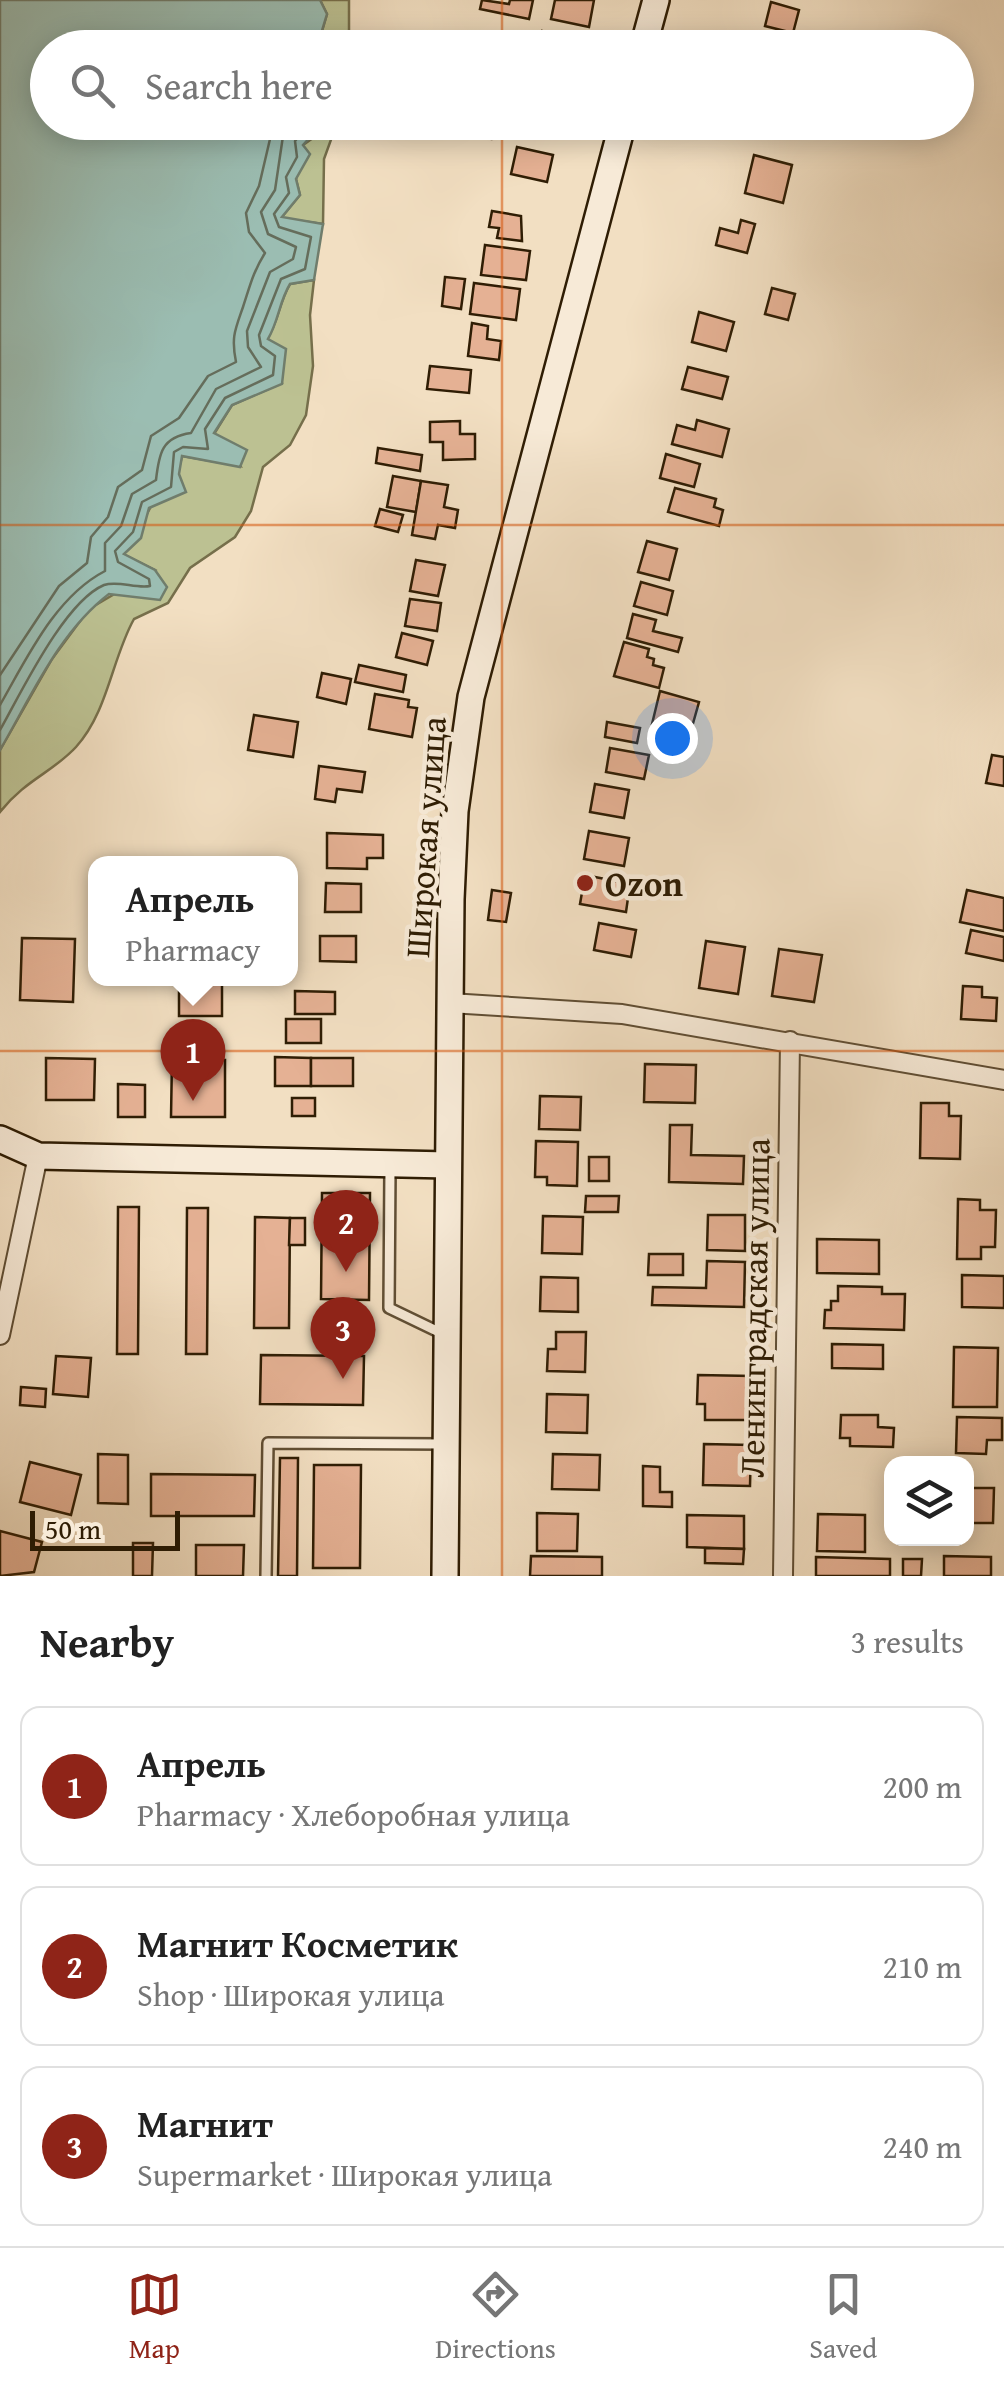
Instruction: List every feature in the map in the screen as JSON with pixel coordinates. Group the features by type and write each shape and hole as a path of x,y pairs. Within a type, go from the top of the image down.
{"street":[{"path":"648,30 656,0"},
{"name":"Широкая улица","path":"445,1576 455,810 471,697 618,140"},
{"path":"450,1002 622,1014 1004,1080"},
{"name":"Ленинградская улица","path":"782,1576 790,1041"},
{"path":"0,1139 38,1156 448,1165"},
{"path":"0,1335 38,1156"}],"lane":[{"path":"390,1165 389,1308 448,1336"},
{"path":"266,1576 268,1443 446,1444"}],"green space":[{"path":"320,0 349,0 349,30 322,30 327,14"},
{"path":"310,140 331,140 324,159 323,224 281,218 300,195 296,179 303,145"},
{"path":"314,280 310,315 313,366 306,415 290,445 263,467 251,511 235,537 190,568 168,603 134,619 103,701 76,747 0,812 0,750 52,659 89,609 155,570 123,554 139,535 147,512 174,477 182,456 240,466 214,434 232,405 282,383 267,339 290,284"}],"water":[{"path":"0,0 320,0 327,14 322,30 30,30 30,140 308,140 303,145 310,154 296,179 300,195 282,217 323,224 314,280 290,284 268,339 286,349 282,384 232,405 214,433 247,450 240,467 182,456 179,474 186,492 149,508 141,538 124,554 155,570 167,587 160,600 109,594 91,609 47,666 0,750"}],"building":[{"path":"482,0 509,4 510,0 533,0 529,19 480,9"},
{"path":"555,0 594,0 589,27 551,19"},
{"path":"771,2 799,10 794,30 765,26"},
{"path":"517,147 553,155 547,182 511,174"},
{"path":"754,155 792,165 783,203 745,193"},
{"path":"492,211 521,216 522,241 497,238 499,228 489,227"},
{"path":"741,220 755,224 747,253 716,245 720,228 738,233"},
{"path":"485,245 530,251 526,280 481,275"},
{"path":"445,277 465,279 461,309 442,306"},
{"path":"474,283 520,289 516,320 470,314"},
{"path":"772,288 795,294 788,320 765,314"},
{"path":"699,312 734,322 726,351 692,342"},
{"path":"472,323 488,326 487,339 501,341 499,360 468,356"},
{"path":"430,366 471,370 469,393 427,389"},
{"path":"688,367 728,377 722,399 682,389"},
{"path":"697,420 729,429 722,457 672,444 677,425 695,430"},
{"path":"460,421 460,434 475,434 475,459 443,460 443,442 430,442 430,422"},
{"path":"378,448 422,455 420,471 376,463"},
{"path":"666,454 700,464 694,487 660,478"},
{"path":"393,476 421,481 416,512 387,507"},
{"path":"421,481 448,485 444,507 458,510 455,528 438,525 435,539 412,535"},
{"path":"675,488 716,499 714,507 723,510 719,526 668,512"},
{"path":"380,509 403,515 398,532 375,526"},
{"path":"647,541 677,549 669,580 638,572"},
{"path":"416,560 445,565 438,596 410,591"},
{"path":"641,582 673,591 667,615 634,606"},
{"path":"410,599 441,603 437,631 405,626"},
{"path":"633,614 656,620 653,631 682,638 678,652 627,638"},
{"path":"402,633 433,641 427,665 396,657"},
{"path":"624,642 649,649 647,657 654,659 653,665 664,668 659,688 614,676"},
{"path":"359,665 406,675 403,692 355,682"},
{"path":"322,673 351,679 346,704 317,697"},
{"path":"660,691 699,702 690,734 652,724"},
{"path":"375,694 409,700 408,707 417,708 412,737 369,729"},
{"path":"254,715 298,722 293,757 248,750"},
{"path":"607,722 640,728 637,743 605,737"},
{"path":"610,748 649,755 644,779 606,772"},
{"path":"992,755 1004,757 1004,786 986,783"},
{"path":"319,766 365,772 362,792 337,789 335,802 315,799"},
{"path":"595,784 629,790 624,818 590,812"},
{"path":"589,831 629,838 624,866 584,859"},
{"path":"327,833 383,835 383,858 367,858 367,869 327,868"},
{"path":"585,875 630,884 626,912 580,904"},
{"path":"326,883 361,884 361,912 325,912"},
{"path":"492,890 511,893 506,922 488,920"},
{"path":"967,890 1004,898 1004,931 960,922"},
{"path":"599,923 636,930 631,957 594,950"},
{"path":"971,930 1004,937 1004,961 966,953"},
{"path":"320,936 356,936 356,962 320,961"},
{"path":"22,938 75,939 73,1002 20,1000"},
{"path":"706,941 745,947 738,994 699,988"},
{"path":"779,949 822,955 814,1002 772,996"},
{"path":"179,986 222,986 222,1016 179,1016"},
{"path":"963,986 982,987 982,997 997,998 996,1021 961,1019"},
{"path":"295,991 335,992 335,1014 295,1014"},
{"path":"286,1019 321,1019 321,1043 286,1043"},
{"path":"275,1057 311,1058 311,1086 275,1086"},
{"path":"46,1058 95,1059 94,1100 46,1100"},
{"path":"311,1058 353,1058 353,1086 311,1086"},
{"path":"172,1059 225,1060 225,1117 171,1117"},
{"path":"645,1064 696,1065 695,1103 644,1102"},
{"path":"118,1084 145,1085 145,1117 118,1117"},
{"path":"540,1096 581,1097 580,1130 539,1129"},
{"path":"292,1098 315,1098 315,1116 292,1116"},
{"path":"921,1103 949,1103 949,1116 961,1116 960,1159 920,1158"},
{"path":"670,1125 692,1125 691,1155 744,1156 743,1184 669,1182"},
{"path":"536,1141 578,1142 577,1186 547,1185 547,1177 535,1177"},
{"path":"589,1157 609,1157 609,1181 589,1181"},
{"path":"322,1193 370,1193 369,1300 321,1299"},
{"path":"586,1196 619,1196 618,1212 585,1212"},
{"path":"958,1199 980,1200 980,1210 996,1210 995,1247 981,1247 981,1259 957,1259"},
{"path":"118,1207 139,1207 138,1354 117,1354"},
{"path":"187,1208 208,1208 207,1354 186,1354"},
{"path":"708,1215 745,1215 745,1251 707,1250"},
{"path":"543,1216 583,1217 582,1254 542,1253"},
{"path":"255,1217 290,1218 289,1328 254,1328"},
{"path":"290,1218 305,1218 305,1245 289,1245"},
{"path":"817,1239 879,1240 879,1274 817,1273"},
{"path":"649,1254 683,1254 683,1275 648,1275"},
{"path":"707,1261 745,1262 744,1307 652,1305 653,1287 706,1288"},
{"path":"962,1275 1004,1276 1004,1308 962,1307"},
{"path":"541,1277 578,1278 578,1312 540,1311"},
{"path":"838,1286 882,1287 882,1294 905,1294 904,1330 824,1328 825,1310 831,1310 831,1301 838,1301"},
{"path":"556,1332 586,1332 585,1372 547,1371 548,1349 556,1349"},
{"path":"832,1344 883,1345 883,1369 832,1368"},
{"path":"954,1347 998,1348 997,1407 953,1407"},
{"path":"261,1355 364,1356 363,1405 260,1404"},
{"path":"56,1356 91,1358 88,1397 53,1394"},
{"path":"698,1375 752,1376 751,1420 705,1420 705,1404 697,1404"},
{"path":"21,1387 46,1389 45,1407 20,1405"},
{"path":"547,1394 588,1395 587,1433 546,1432"},
{"path":"841,1415 878,1415 878,1427 894,1428 893,1447 850,1446 850,1438 840,1438"},
{"path":"957,1417 1002,1418 1002,1440 987,1440 986,1454 956,1453"},
{"path":"704,1444 751,1445 750,1486 703,1485"},
{"path":"98,1454 128,1455 128,1504 98,1503"},
{"path":"553,1454 600,1455 599,1490 552,1489"},
{"path":"280,1458 298,1458 297,1576 278,1576"},
{"path":"30,1462 81,1475 71,1515 20,1502"},
{"path":"314,1465 361,1465 360,1568 313,1568"},
{"path":"643,1466 660,1467 660,1492 672,1492 672,1507 643,1506"},
{"path":"151,1474 255,1475 254,1516 151,1516"},
{"path":"974,1488 994,1488 993,1523 974,1523"},
{"path":"537,1513 578,1514 577,1551 537,1551"},
{"path":"818,1514 865,1515 865,1552 817,1551"},
{"path":"687,1515 744,1516 744,1549 687,1547"},
{"path":"0,1531 42,1542 34,1572 0,1576"},
{"path":"133,1543 153,1543 152,1576 133,1576"},
{"path":"196,1545 244,1545 243,1576 196,1576"},
{"path":"705,1548 744,1549 743,1564 705,1563"},
{"path":"531,1556 602,1557 602,1576 530,1576"},
{"path":"944,1556 991,1557 991,1576 944,1576"},
{"path":"816,1557 890,1559 890,1576 816,1576"},
{"path":"903,1559 922,1559 921,1576 903,1576"}],"place":[{"name":"Ozon","path":"585,883"},
{"name":"Апрель","path":"193,1101"},
{"name":"Магнит Косметик","path":"346,1272"},
{"name":"Магнит","path":"343,1379"}]}
